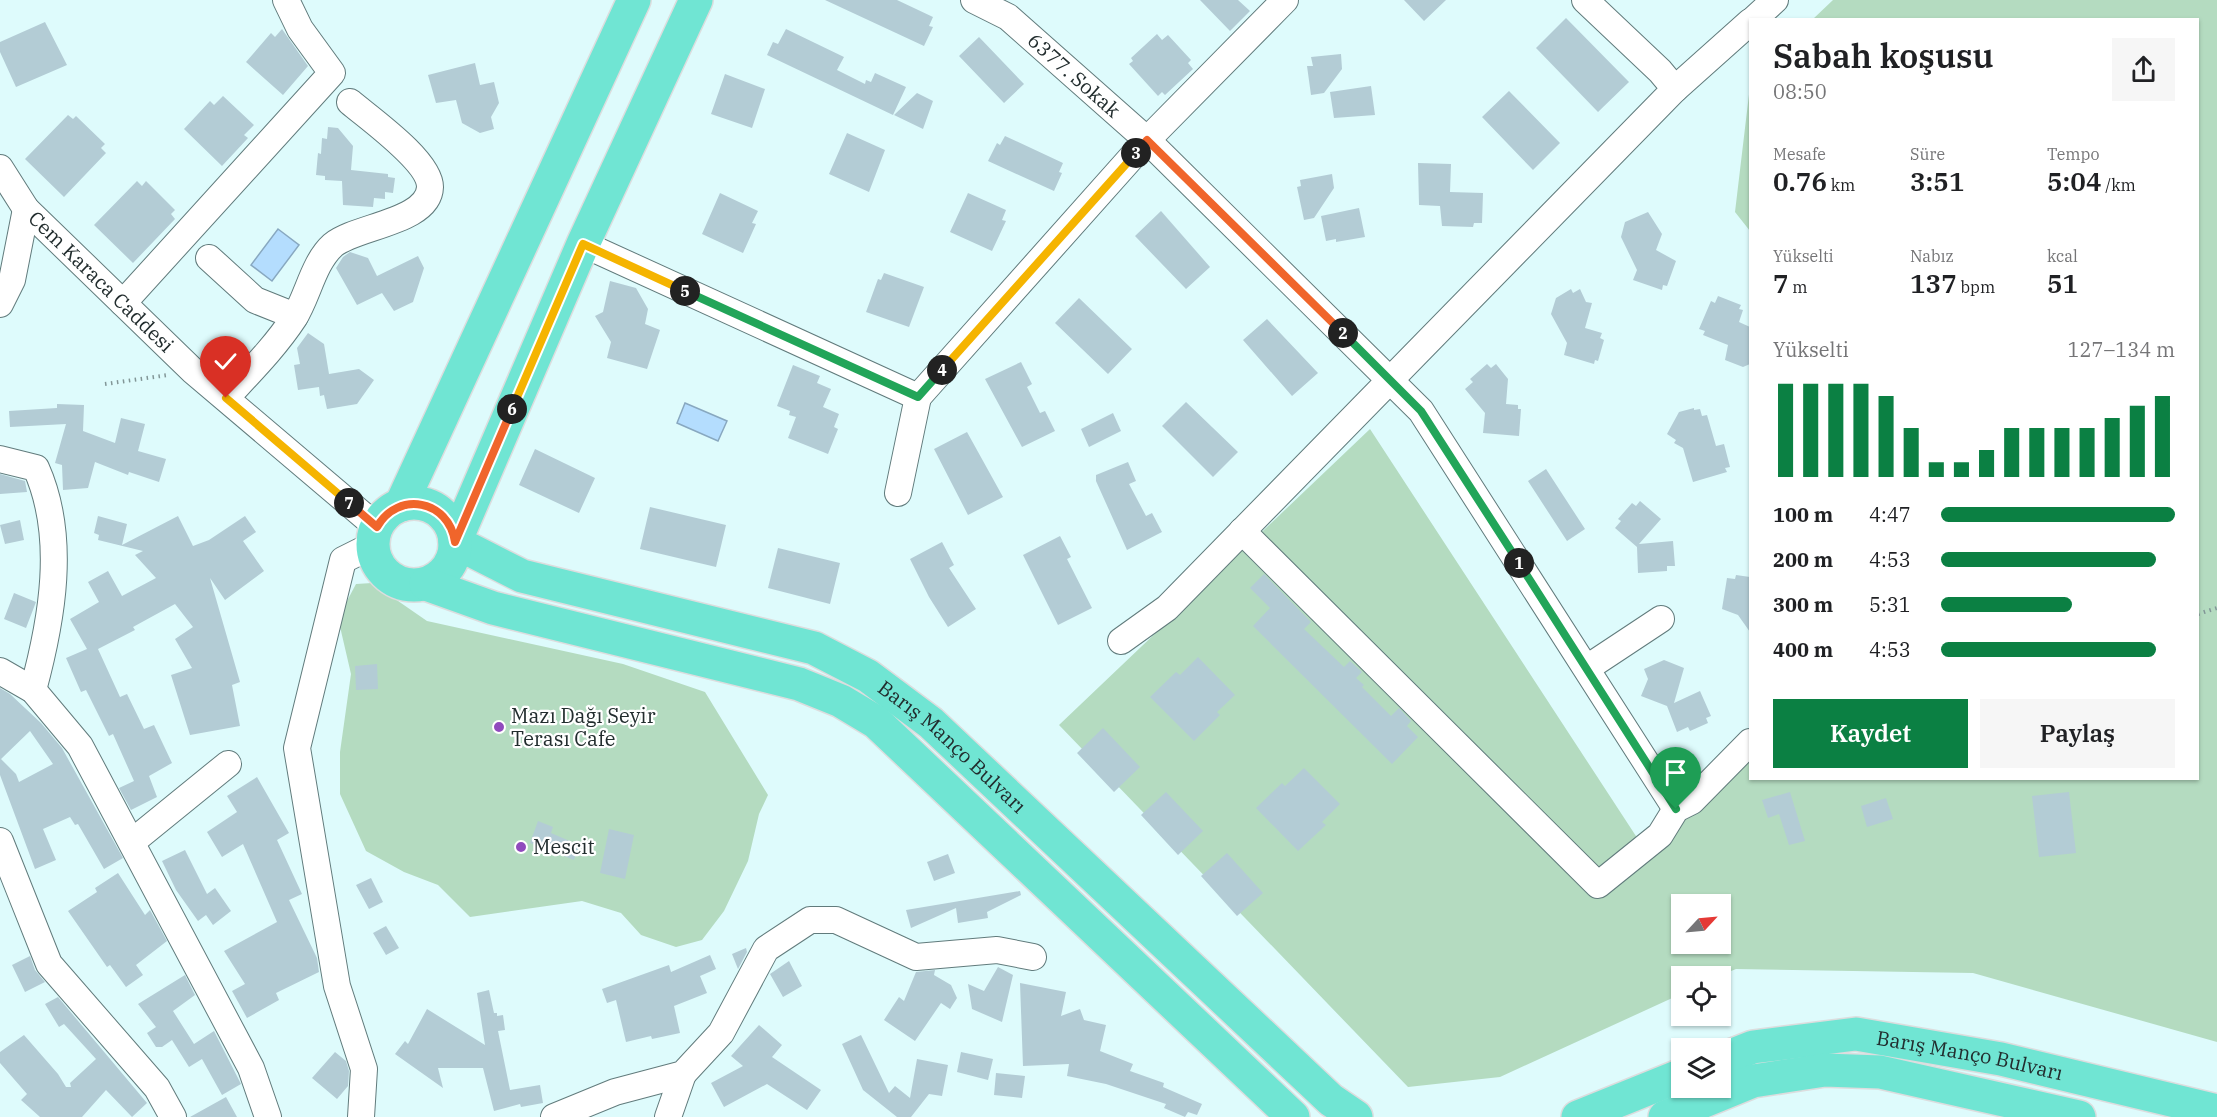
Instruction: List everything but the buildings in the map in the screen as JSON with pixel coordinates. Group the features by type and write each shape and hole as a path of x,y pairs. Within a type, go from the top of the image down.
{"main road":[{"path":"401,505 634,0"},
{"path":"455,542 450,524 437,510 420,503 401,505 387,514 375,536 378,563 390,577 407,585 426,584 444,572 583,244 696,0"},
{"name":"Barış Manço Bulvarı","path":"455,542 522,576 814,648 868,676 931,723 1331,1100 1356,1117"},
{"name":"Barış Manço Bulvarı","path":"426,584 493,609 799,684 841,701 876,722 1293,1117"},
{"name":"Barış Manço Bulvarı","path":"1731,1056 1753,1047 1856,1034 2001,1059 2217,1111"},
{"name":"Barış Manço Bulvarı","path":"1665,1117 1753,1080 1825,1070 1880,1072 2079,1117"},
{"path":"1578,1117 1671,1079"}],"street":[{"path":"123,303 332,73 300,29 286,0"},
{"name":"6377. Sokak","path":"974,0 1012,9 1421,411 1676,809"},
{"path":"898,493 918,397 1147,140 1285,0"},
{"path":"1586,0 1660,70 1676,89"},
{"path":"1755,18 1775,0"},
{"path":"1120,641 1167,608 1676,89 1749,24"},
{"path":"226,398 273,347 295,316 326,254 335,244 415,211 429,194 429,179 421,164 350,102"},
{"name":"Cem Karaca Caddesi","path":"0,168 26,209 192,370 226,398 375,536"},
{"path":"0,304 12,280 26,209"},
{"path":"583,244 918,397"},
{"path":"209,258 255,300 295,316"},
{"path":"0,459 36,468 44,485 51,530 53,581 46,639 33,690"},
{"path":"1242,531 1599,885 1660,835 1676,809 1692,801 1749,743"},
{"path":"361,1117 364,1070 337,986 297,748 343,560 375,536"},
{"path":"1587,668 1661,618"},
{"path":"0,670 33,690 80,746 252,1068 268,1117"},
{"path":"132,842 228,764"},
{"path":"0,841 49,964 157,1088 173,1117"},
{"path":"668,1117 683,1074 721,1033 766,949 810,920 836,920 916,957 997,950 1033,957"},
{"path":"554,1117 615,1092 683,1074"}],"path":[{"path":"105,384 148,380"},
{"path":"2199,614 2217,608"}],"green space":[{"path":"1833,0 2217,0 2217,1042 1973,973 1736,969 1731,971 1731,966 1671,966 1671,999 1500,1077 1408,1087 1059,725 1370,429 1649,856 1749,755 1749,780 2199,780 2199,18 1814,18"},
{"path":"1749,94 1749,230 1735,212"},
{"path":"372,583 427,621 623,664 705,692 768,795 759,814 748,861 724,911 702,940 676,947 641,935 621,913 582,901 470,917 438,885 404,872 366,851 340,794 340,752 351,674 338,618 356,584"}],"water":[{"path":"278,229 299,245 272,281 251,265"},
{"path":"685,403 727,421 718,441 677,423"}],"place":[{"name":"Mazı Dağı Seyir Terası Cafe","path":"499,727"},
{"name":"Mescit","path":"521,847"}],"route":[{"path":"226,398 377,527 393,509 410,503 420,503 437,510 444,516 454,532 455,542 583,244 918,397 1147,140 1421,411 1676,809"}]}
